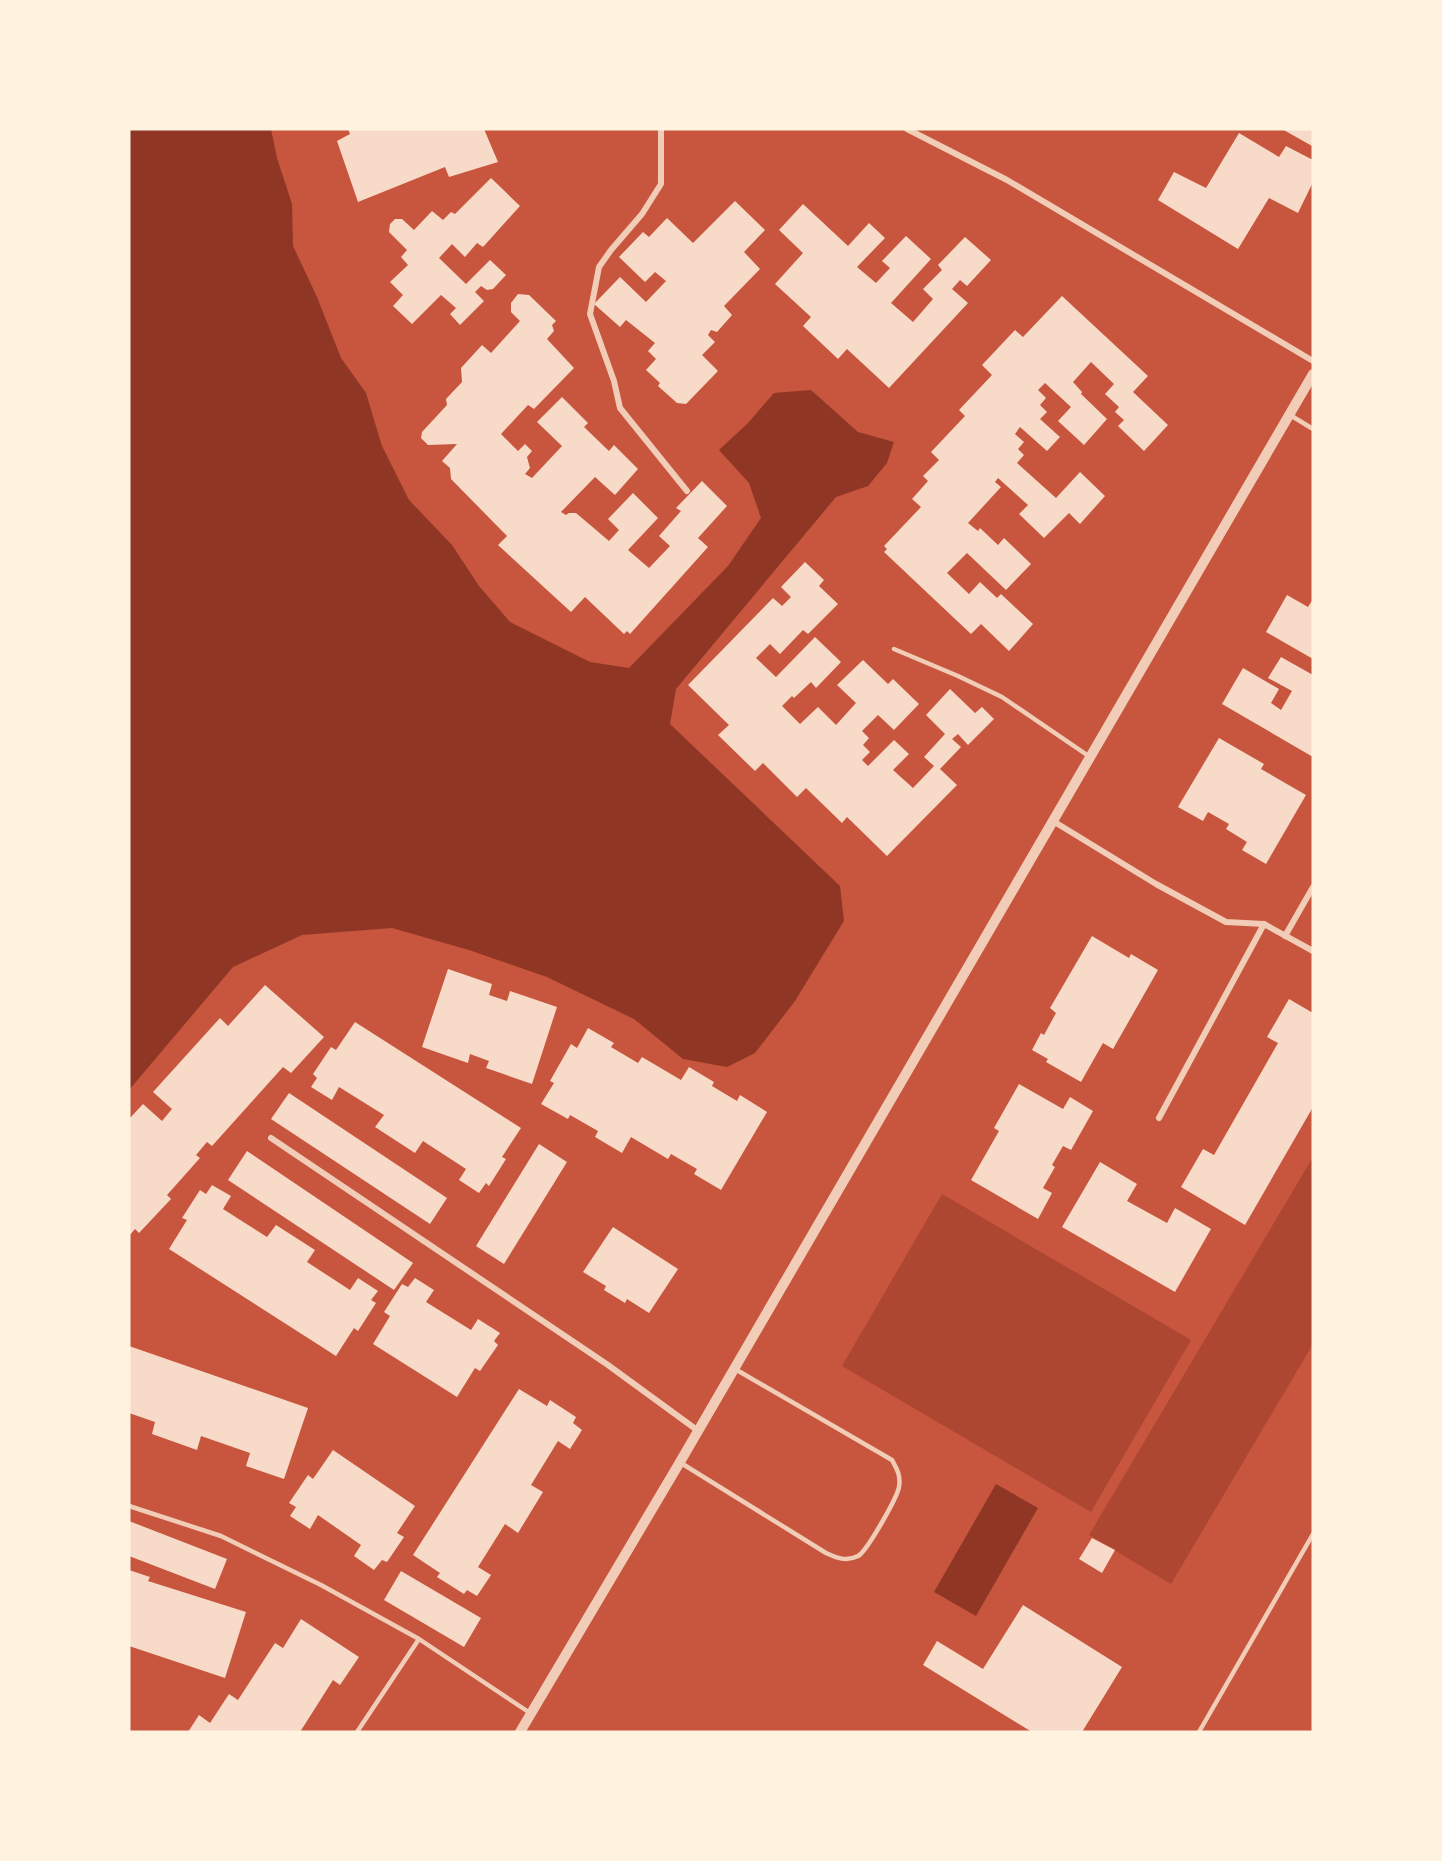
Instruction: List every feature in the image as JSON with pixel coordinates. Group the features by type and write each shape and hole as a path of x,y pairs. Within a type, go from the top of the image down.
{"street":[{"path":"661,129 662,184 642,214 599,267 590,314 614,381 620,408 687,491"},
{"path":"907,129 1007,180 1313,361"},
{"path":"520,1732 680,1462 1313,374"},
{"path":"1053,821 1156,884 1226,921 1264,924 1313,951"},
{"path":"1285,936 1313,887"},
{"path":"1160,1118 1264,924"},
{"path":"271,1138 598,1359 697,1430"}],"lane":[{"path":"1290,415 1313,429"},
{"path":"894,649 1002,697 1090,757"},
{"path":"680,1462 826,1553 841,1560 858,1556 868,1546 899,1489 899,1474 892,1460 733,1368"},
{"path":"129,1506 221,1536 321,1585 419,1639 531,1713"},
{"path":"1199,1732 1313,1534"},
{"path":"357,1732 419,1639"}],"shaded area":[{"path":"129,129 271,129 277,158 292,204 293,246 317,297 341,358 366,393 382,446 409,500 452,545 479,586 510,622 590,662 629,668 728,566 761,518 749,483 719,450 748,423 774,393 811,390 858,432 894,442 887,463 868,486 836,497 676,689 670,724 840,886 844,921 795,1001 755,1053 727,1067 683,1059 634,1019 547,977 469,950 392,928 302,935 233,967 129,1090"},
{"path":"1313,1157 1313,1344 1171,1584 1089,1535"},
{"path":"942,1194 1191,1340 1091,1512 842,1366"},
{"path":"996,1484 1038,1508 976,1616 934,1592"}],"building":[{"path":"348,129 484,129 498,162 449,177 445,167 358,202 337,141 350,134"},
{"path":"1282,129 1313,129 1312,146"},
{"path":"1239,133 1279,157 1286,146 1313,160 1313,182 1298,213 1269,198 1238,249 1158,200 1174,172 1206,188"},
{"path":"491,178 520,206 483,247 477,243 465,257 452,244 439,258 466,284 490,260 506,275 493,289 487,290 481,286 475,292 484,301 460,325 450,314 456,308 441,295 412,324 393,306 403,295 390,282 408,265 401,257 407,250 389,232 390,224 395,219 402,219 414,230 432,211 443,220 451,212 455,214"},
{"path":"735,201 765,230 744,252 760,269 724,306 732,315 717,332 711,330 708,335 715,342 702,355 718,371 686,404 677,403 658,386 660,383 646,370 656,359 648,351 655,343 626,320 620,327 594,304 620,277 646,302 666,281 655,272 645,282 619,257 643,232 649,237 667,218 693,243"},
{"path":"803,204 848,246 869,223 885,238 857,267 876,283 890,268 882,261 906,236 931,259 891,303 913,322 933,299 923,289 942,270 938,265 965,237 991,260 967,286 960,280 952,289 968,303 889,388 847,349 838,359 803,326 811,317 775,284 803,253 779,230"},
{"path":"518,294 529,295 556,321 552,325 554,331 547,339 574,368 534,409 528,405 501,434 518,451 525,444 532,451 527,457 530,468 525,474 532,478 562,446 537,422 562,397 588,423 584,427 609,451 614,445 638,469 615,495 595,477 561,512 566,515 576,513 609,541 619,530 608,519 633,493 658,518 628,550 649,568 670,546 659,536 681,511 676,508 702,481 727,506 698,538 708,547 630,634 627,631 624,634 585,597 571,612 498,545 507,536 451,479 450,468 442,461 457,444 428,445 421,438 422,432 447,405 446,399 462,382 461,368 482,345 491,353 520,321 511,312 511,303"},
{"path":"1062,296 1148,376 1133,392 1168,425 1144,451 1118,426 1124,420 1115,412 1119,407 1105,394 1114,384 1091,362 1073,382 1082,392 1081,394 1107,419 1084,445 1058,421 1071,407 1045,383 1038,390 1046,398 1040,405 1047,412 1040,419 1060,437 1047,451 1020,427 1015,434 1024,442 1018,449 1024,455 1017,463 1056,498 1080,472 1105,496 1080,524 1069,513 1044,538 1019,514 1028,505 998,478 995,482 1001,487 968,523 978,531 980,528 998,545 1004,538 1031,564 1006,590 967,553 947,573 969,594 980,582 997,598 1001,594 1033,624 1009,651 981,624 971,634 884,552 887,549 884,546 921,507 912,499 928,481 923,476 939,460 931,452 965,416 959,410 992,375 982,365 1015,330 1023,337"},
{"path":"805,562 824,580 819,586 838,604 808,634 803,630 780,654 770,644 756,658 776,677 815,637 841,662 816,688 811,682 782,706 800,724 818,707 836,725 856,703 837,685 863,660 888,684 893,679 919,704 894,730 878,715 862,731 869,738 863,745 870,752 862,760 868,766 894,740 909,754 893,770 913,788 934,766 924,757 945,734 926,715 950,689 975,713 982,707 994,719 968,745 958,734 952,739 961,747 940,769 957,785 887,856 847,817 842,823 806,788 797,797 763,763 755,771 718,735 729,725 688,685 773,598 782,606 791,597 781,587"},
{"path":"1287,595 1308,607 1313,599 1313,659 1266,632"},
{"path":"1281,657 1313,675 1313,757 1222,704 1243,668 1279,689 1271,703 1281,710 1292,691 1268,678"},
{"path":"1219,738 1264,764 1261,769 1306,795 1266,864 1242,850 1247,842 1226,829 1229,824 1208,812 1203,821 1178,807"},
{"path":"1092,936 1129,958 1131,954 1158,970 1113,1049 1103,1043 1081,1082 1046,1062 1048,1059 1032,1050 1041,1033 1044,1035 1056,1013 1050,1008"},
{"path":"448,969 492,984 489,995 507,1001 510,991 557,1007 532,1084 486,1068 489,1061 470,1054 468,1063 422,1047"},
{"path":"265,985 324,1037 291,1073 283,1067 212,1146 207,1142 196,1155 200,1158 167,1195 171,1199 139,1233 135,1229 129,1236 129,1119 143,1104 162,1121 172,1109 153,1092 220,1018 228,1026"},
{"path":"1289,999 1313,1013 1313,1107 1245,1225 1181,1187 1203,1149 1214,1155 1278,1043 1267,1037"},
{"path":"355,1022 521,1128 502,1157 506,1159 489,1186 486,1183 479,1193 459,1180 466,1169 423,1141 415,1153 375,1127 384,1115 339,1087 332,1100 311,1087 317,1078 313,1074 331,1047 336,1050"},
{"path":"588,1028 614,1043 611,1047 638,1063 642,1057 681,1080 689,1067 714,1082 712,1086 737,1101 740,1095 767,1112 721,1190 694,1174 697,1169 671,1154 668,1159 631,1137 622,1153 595,1137 598,1131 570,1115 568,1119 541,1104 554,1083 550,1081 571,1044 577,1048"},
{"path":"1019,1084 1063,1109 1070,1097 1093,1111 1071,1150 1063,1146 1052,1165 1055,1167 1043,1188 1052,1193 1038,1219 971,1180 999,1131 994,1128"},
{"path":"289,1093 447,1198 430,1224 271,1119"},
{"path":"539,1144 567,1162 504,1264 476,1246"},
{"path":"247,1151 413,1263 394,1290 228,1180"},
{"path":"1100,1162 1137,1184 1127,1201 1167,1223 1175,1208 1211,1229 1175,1292 1062,1227"},
{"path":"212,1185 231,1196 223,1209 267,1237 276,1225 315,1250 307,1262 350,1290 358,1278 378,1291 371,1300 376,1303 358,1331 354,1328 336,1356 169,1249 187,1220 182,1218 200,1190 206,1194"},
{"path":"613,1227 678,1269 649,1313 627,1299 625,1303 604,1290 606,1286 583,1272"},
{"path":"415,1278 434,1290 426,1302 471,1330 478,1319 500,1333 494,1341 498,1345 480,1371 475,1368 457,1397 373,1344 390,1316 384,1312 402,1284 408,1287"},
{"path":"129,1346 308,1408 284,1479 246,1466 250,1453 201,1436 197,1450 152,1434 155,1422 129,1413"},
{"path":"519,1389 547,1406 550,1400 576,1417 573,1423 582,1430 570,1449 558,1441 531,1485 543,1492 518,1533 505,1524 478,1567 491,1575 477,1596 467,1590 464,1594 437,1577 440,1573 413,1555"},
{"path":"333,1450 415,1506 397,1533 404,1537 387,1562 382,1560 374,1570 354,1556 361,1545 318,1515 310,1529 290,1516 296,1507 289,1503 308,1475 313,1479"},
{"path":"129,1521 227,1559 215,1589 129,1556"},
{"path":"1092,1538 1115,1550 1102,1573 1079,1559"},
{"path":"129,1570 150,1577 148,1581 246,1612 225,1678 129,1646"},
{"path":"401,1571 481,1618 464,1647 384,1600"},
{"path":"1023,1605 1122,1667 1082,1732 1032,1732 923,1665 937,1641 983,1669"},
{"path":"301,1619 359,1657 340,1685 333,1680 300,1732 188,1732 199,1715 210,1723 229,1694 238,1700 275,1643 283,1648"}]}
